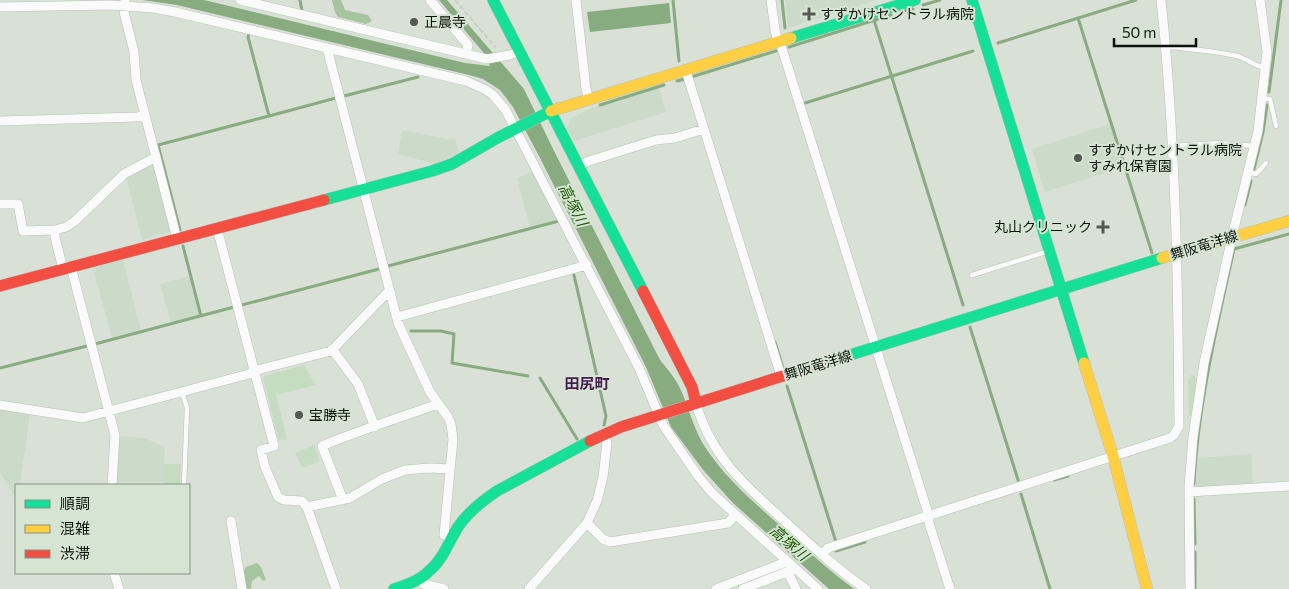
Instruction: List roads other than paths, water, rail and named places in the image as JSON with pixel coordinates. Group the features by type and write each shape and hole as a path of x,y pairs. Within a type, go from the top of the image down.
{"street":[{"path":"240,0 487,59 510,55 519,50"},
{"path":"430,0 468,45 466,54"},
{"path":"493,0 519,50 545,113 578,166 692,387 693,404 711,441 734,473 822,555 866,589"},
{"path":"576,0 586,89 589,100"},
{"path":"772,0 775,30 876,347 950,589"},
{"path":"0,286 432,171 452,164 545,113 915,0"},
{"path":"972,0 1113,456 1147,589"},
{"path":"822,555 828,548 1170,438 1178,431 1178,253 1166,48 1161,0"},
{"path":"1190,589 1189,492 1193,437 1204,363 1254,146 1262,98 1266,68 1266,36 1260,0"},
{"path":"0,7 125,2 175,12 476,84 492,94 517,128 639,368 661,414 664,426 712,493 786,562 791,570 796,589"},
{"path":"125,2 124,12 134,52 136,80 177,239"},
{"path":"327,48 397,317 430,392 448,417 452,431 444,534 452,538"},
{"path":"686,71 781,376"},
{"path":"0,121 137,117 144,115"},
{"path":"578,166 656,140 675,138 704,129"},
{"path":"0,204 18,204 23,231 55,230 71,224 124,174 156,157"},
{"name":"舞阪竜洋線","path":"394,589 420,578 437,564 469,513 489,496 603,435 661,414 781,376 1232,236 1289,221"},
{"path":"217,228 274,446 261,450 276,494 281,500 302,502 307,507 336,589"},
{"path":"55,230 55,237 67,268 115,436 112,484"},
{"path":"397,317 586,265"},
{"path":"0,405 83,418 255,372 332,349 386,294 390,293"},
{"path":"332,349 358,384 375,427"},
{"path":"343,500 322,446 353,433 438,404"},
{"path":"529,589 587,523 597,501 603,477 607,443 603,435"},
{"path":"307,507 343,500 357,495 382,479 405,470 450,469"},
{"path":"1189,492 1289,486 1289,496"},
{"path":"587,523 603,539 610,542 728,523 735,515"},
{"path":"231,521 242,589"},
{"path":"716,589 786,562"},
{"path":"743,589 791,570"},
{"path":"791,570 818,589"},
{"path":"114,574 119,589"},
{"path":"420,578 423,584 444,589"}],"lane":[{"path":"1166,48 1174,47 1234,55 1246,59 1258,67 1266,68"},
{"path":"1262,98 1270,99 1276,126"},
{"path":"1172,146 1220,143 1254,146"},
{"path":"1248,172 1256,174 1266,163"},
{"path":"972,275 1049,251"},
{"path":"182,392 187,408 184,484"}],"water":[{"name":"高塚川","path":"142,0 204,0 465,63 490,66 483,52 439,0 447,0 524,89 660,360 679,385 695,428 712,458 747,496 854,589 829,589 733,503 704,471 671,427 646,367 540,158 513,107 500,90 483,79 473,76 177,5"},
{"path":"669,3 671,23 590,32 587,12"}],"waterway":[{"path":"300,0 302,11"},
{"path":"673,0 679,61"},
{"path":"782,0 785,28"},
{"path":"923,5 940,0"},
{"path":"998,43 1136,0"},
{"path":"1269,92 1281,0"},
{"path":"904,11 913,9"},
{"path":"789,47 891,15"},
{"path":"1078,18 1152,253"},
{"path":"874,20 963,305"},
{"path":"180,230 158,145 269,116 248,37 249,33"},
{"path":"691,77 776,51"},
{"path":"805,103 973,51"},
{"path":"344,96 418,77"},
{"path":"677,81 685,79"},
{"path":"600,105 664,85"},
{"path":"269,116 336,98"},
{"path":"1254,169 1267,105"},
{"path":"1245,205 1251,181"},
{"path":"388,266 559,221"},
{"path":"1194,484 1204,395 1234,249 1289,234"},
{"path":"183,246 201,316"},
{"path":"242,305 379,269"},
{"path":"574,275 606,416 604,425"},
{"path":"95,344 234,307"},
{"path":"970,327 1019,483"},
{"path":"411,331 441,331 454,334 452,363 528,376"},
{"path":"775,342 783,368"},
{"path":"0,368 87,346"},
{"path":"540,378 577,439"},
{"path":"787,386 836,542"},
{"path":"1054,480 1068,476"},
{"path":"1021,494 1050,589"},
{"path":"1194,499 1195,544"},
{"path":"836,551 865,542"},
{"path":"1195,552 1195,589"}],"place":[{"name":"すずかけセントラル病院","path":"809,14"},
{"name":"正晨寺","path":"414,22"},
{"name":"すずかけセントラル病院 すみれ保育園","path":"1078,158"},
{"name":"丸山クリニック","path":"1103,227"},
{"name":"宝勝寺","path":"299,415"}],"district":[{"name":"田尻町","path":"587,384"}]}
